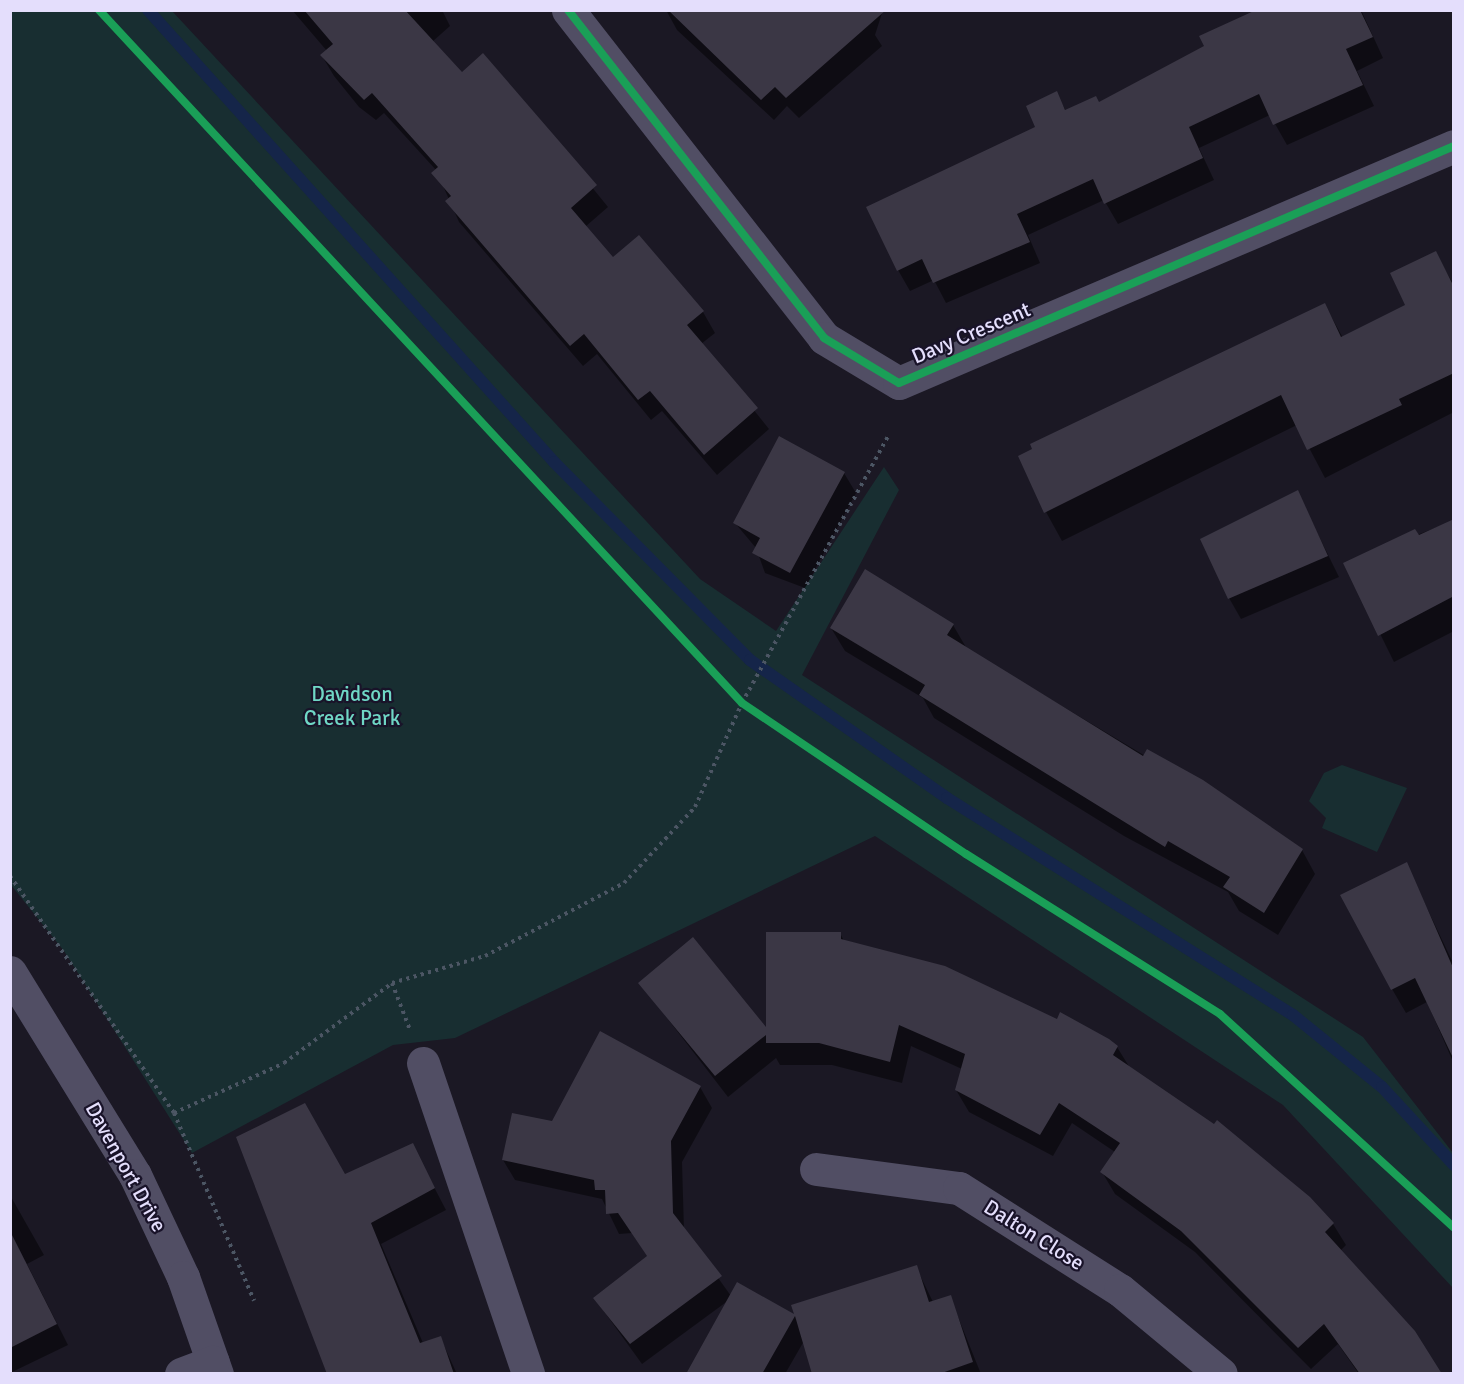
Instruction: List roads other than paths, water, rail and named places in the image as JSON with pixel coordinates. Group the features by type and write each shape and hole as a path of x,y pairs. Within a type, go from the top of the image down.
{"street":[{"name":"Davy Crescent","path":"568,10 824,338 900,383 1454,146"},
{"name":"Davenport Drive","path":"10,972 135,1175 183,1276 215,1368"},
{"path":"423,1063 528,1374"},
{"name":"Dalton Close","path":"816,1169 959,1188 1120,1290 1218,1373"},
{"path":"181,1374 215,1368"}],"waterway":[{"path":"148,10 554,462 750,660 947,798 1293,1015 1382,1087 1454,1165"}],"park label":[{"name":"Davidson Creek Park","path":"352,706"}]}
